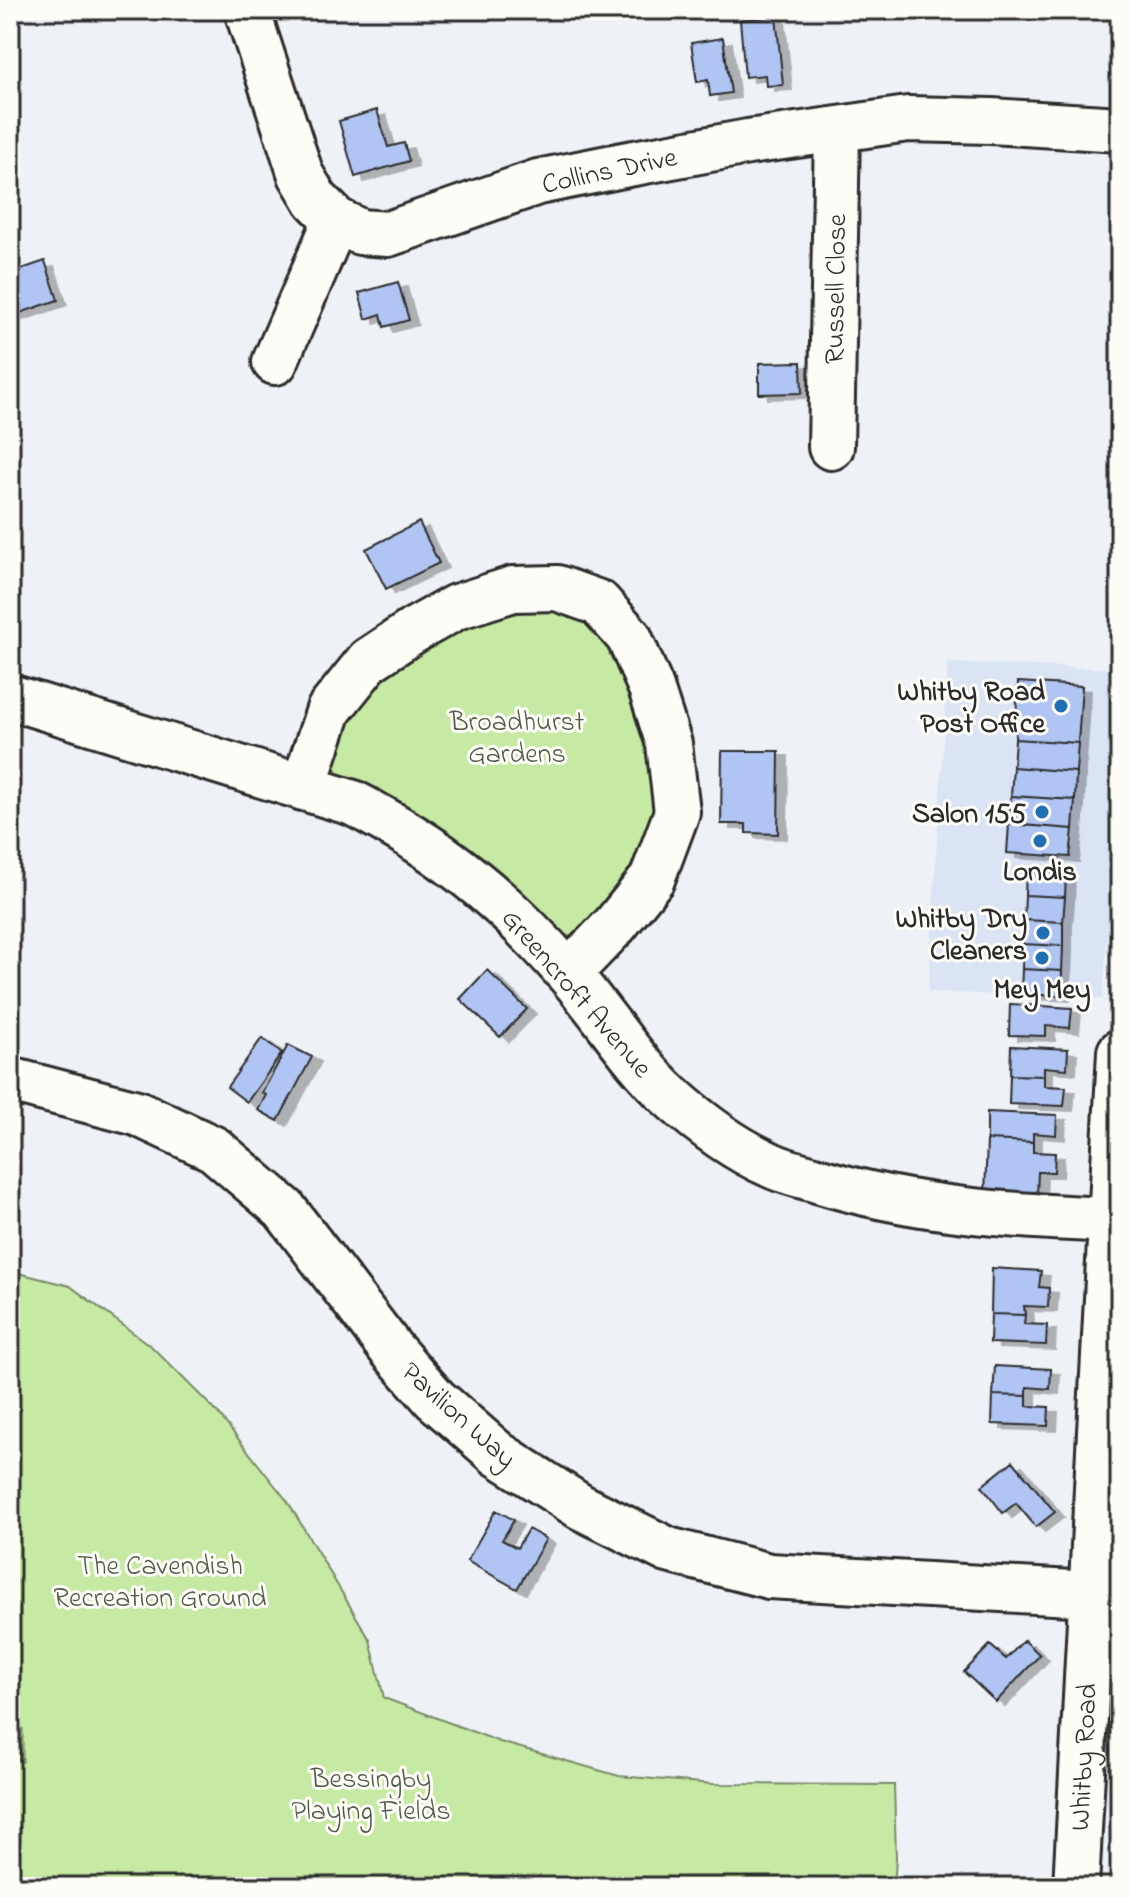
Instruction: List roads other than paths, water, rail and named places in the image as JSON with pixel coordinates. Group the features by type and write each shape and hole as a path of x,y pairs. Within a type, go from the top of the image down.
{"street":[{"name":"Collins Drive","path":"247,10 301,175 316,200 336,220 360,232 388,234 538,182 686,153 908,119 1120,129"},
{"name":"Russell Close","path":"831,447 837,131"},
{"path":"275,362 336,220"},
{"path":"303,788 329,710 369,660 413,631 456,607 513,589 557,588 599,603 629,637 651,688 669,744 677,812 652,879 615,925 569,973"},
{"name":"Greencroft Avenue","path":"10,697 353,803 399,827 486,888 569,973 627,1050 671,1096 717,1134 771,1166 909,1204 1030,1216 1111,1220"},
{"name":"Whitby Road","path":"1076,1887 1120,1052"},
{"name":"Pavilion Way","path":"10,1080 137,1113 214,1149 284,1209 391,1349 435,1399 498,1454 581,1507 668,1550 769,1576 1090,1594"}],"place":[{"name":"Whitby Road Post Office","path":"1061,706"},
{"name":"Salon 155","path":"1042,812"},
{"name":"Londis","path":"1040,841"},
{"name":"Whitby Dry Cleaners","path":"1043,933"},
{"name":"Mey Mey","path":"1042,958"}],"park label":[{"name":"Broadhurst Gardens","path":"517,736"},
{"name":"The Cavendish Recreation Ground","path":"160,1580"},
{"name":"Bessingby Playing Fields","path":"371,1793"}]}
